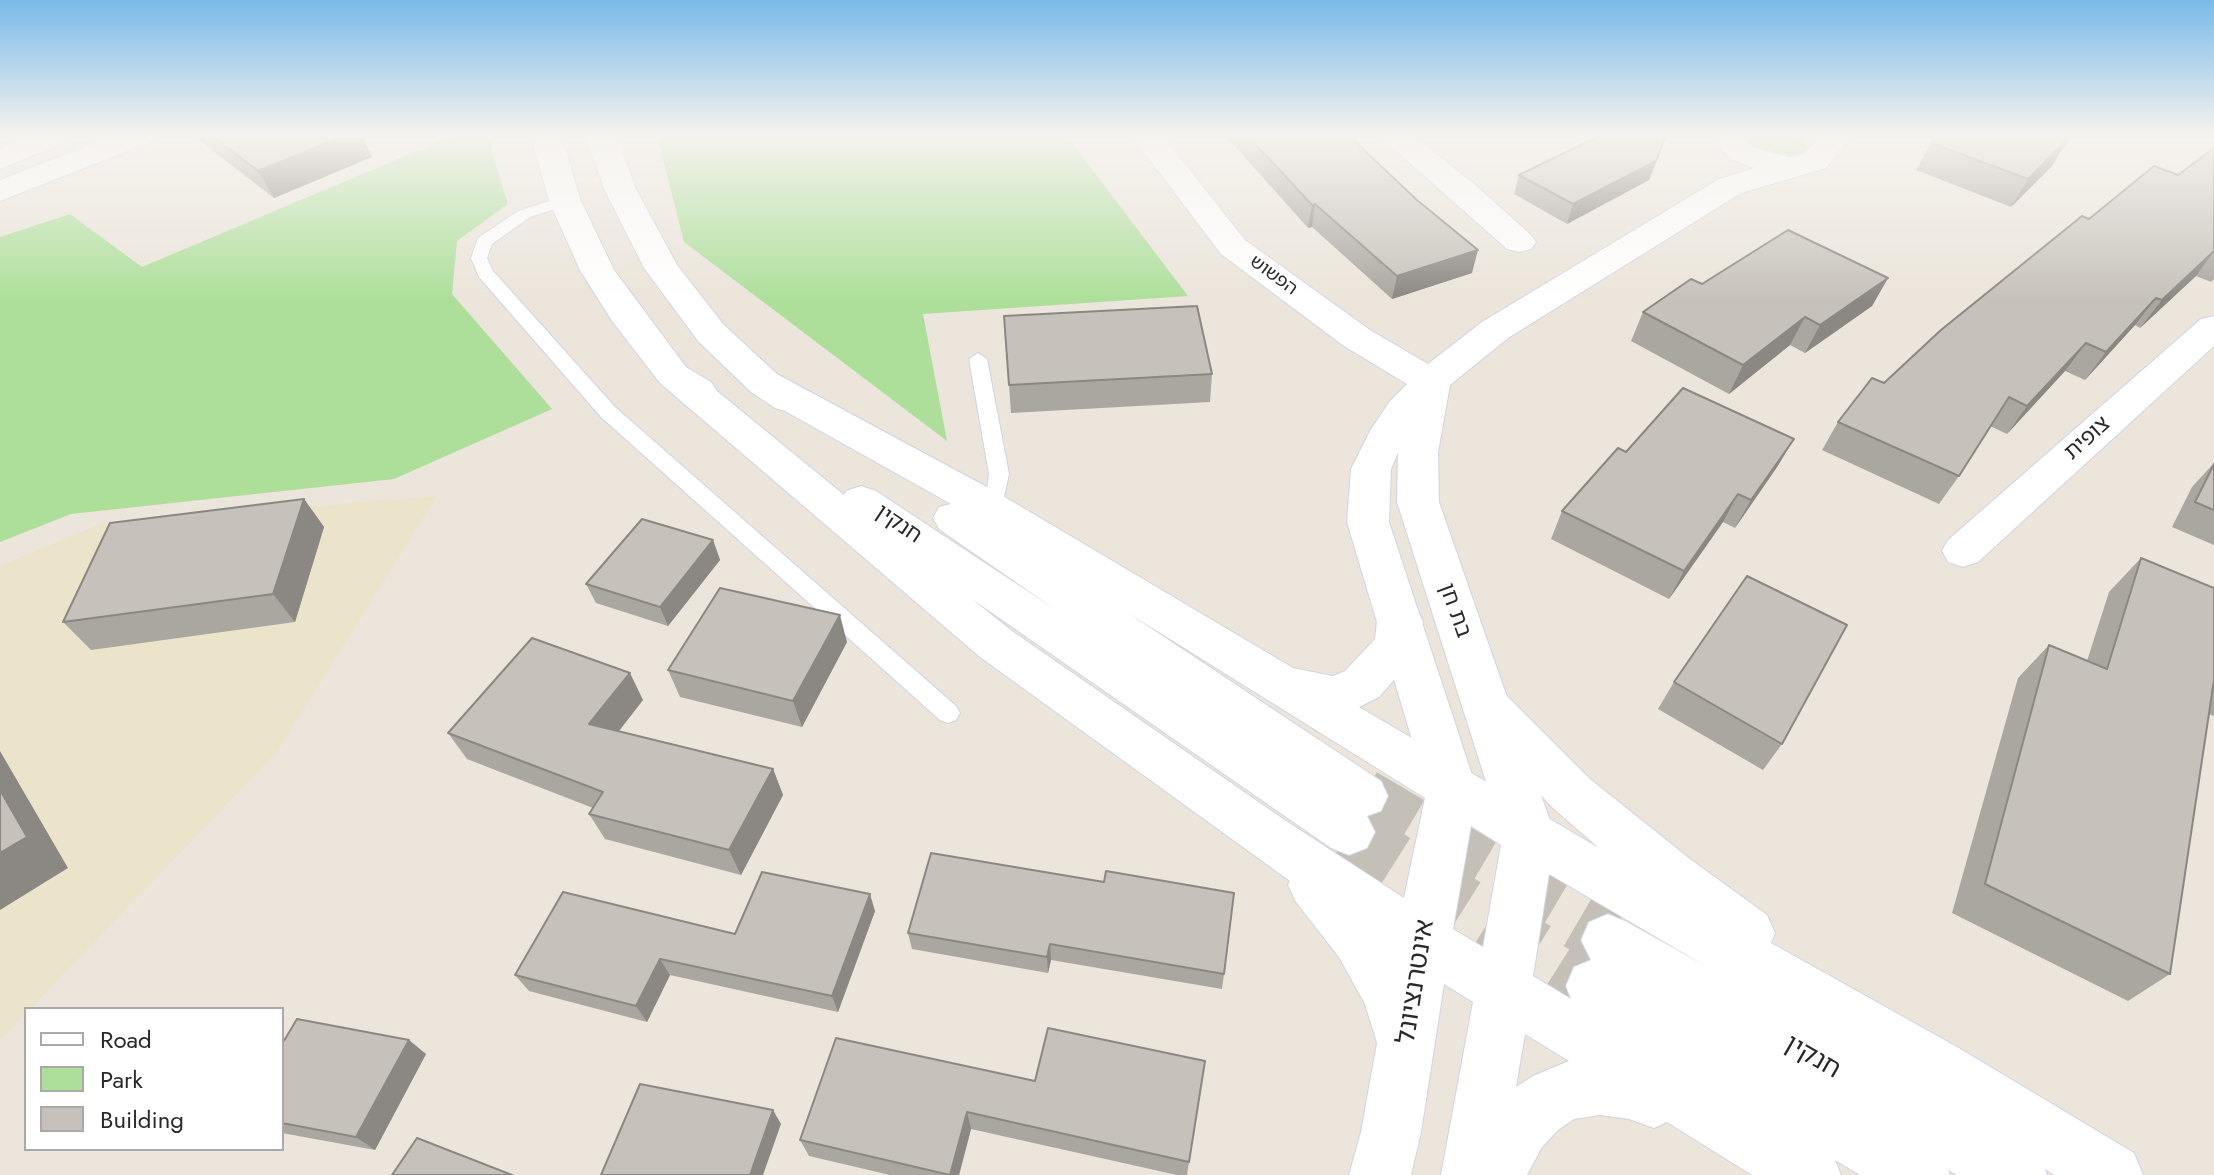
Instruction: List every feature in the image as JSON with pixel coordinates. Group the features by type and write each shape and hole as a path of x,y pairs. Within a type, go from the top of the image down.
{"main road":[{"name":"חנקין","path":"562,190 597,270 625,313 673,375 1356,814 956,519 764,383 711,333 661,268 620,190"},
{"name":"הפשוש","path":"1189,190 1233,247 1357,338 1431,382"},
{"path":"1462,190 1519,242"},
{"path":"1452,790 1368,522 1367,494 1371,469 1384,440 1404,410 1472,346 1724,190"},
{"name":"צופית","path":"1963,551 2214,327"},
{"path":"1357,338 1414,352 1455,352 1472,346"},
{"path":"673,375 996,644 1265,835 1423,941 1810,1175"},
{"name":"בת חן","path":"1431,382 1418,452 1418,502 1529,835"},
{"path":"764,383 983,503 1452,790 1936,1068 2112,1175"},
{"path":"1264,676 1324,696 1337,696 1350,691 1389,657 1397,645 1400,621"},
{"path":"1489,709 1572,794 1671,876 1936,1068"},
{"name":"אינטרנציונל","path":"1386,1154 1452,790"},
{"path":"1265,835 1328,898 1358,939 1390,994 1407,1046"},
{"path":"1472,1175 1529,835"},
{"name":"חנקין","path":"1919,1175 1601,963 2016,1175"},
{"path":"1492,1175 1504,1150 1529,1118 1554,1097 1574,1089 1600,1085 1629,1089 1737,1132"},
{"path":"1350,1175 1386,1154"}],"lane":[{"path":"565,201 524,214 496,231 484,242 479,258 485,273 608,412 948,713"},
{"path":"978,359 999,474 997,492 983,503"}],"shaded area":[{"path":"437,496 277,752 32,1007 24,1007 24,1015 0,1040 0,566 101,524"}],"green space":[{"path":"325,190 503,190 508,204 457,241 452,294 552,409 394,479 71,514 0,542 0,237 70,214 142,267"},
{"path":"671,190 1108,190 1188,296 923,314 947,441 684,242"}],"building":[{"path":"1298,190 1406,190 1478,250 1397,276 1315,204 1312,205"},
{"path":"1547,190 1600,190 1573,204"},
{"path":"2125,190 2214,190 2214,251 2162,300 2156,298 2106,352 2086,343 2027,406 2009,397 1959,476 1838,422 1872,378 1884,383 1941,330 2082,216 2089,219"},
{"path":"1788,230 1888,278 1820,325 1805,317 1743,365 1643,312 1691,279 1702,284"},
{"path":"1197,306 1212,374 1009,385 1004,316"},
{"path":"1683,388 1794,439 1751,500 1738,494 1684,571 1562,511 1618,448 1626,452"},
{"path":"2214,464 2214,510 2195,502"},
{"path":"304,499 273,594 63,622 110,523"},
{"path":"642,519 713,540 660,607 586,584"},
{"path":"2141,558 2214,588 2214,680 2170,974 1985,884 2049,645 2107,669"},
{"path":"1747,576 1847,625 1782,744 1674,682"},
{"path":"720,588 840,615 793,701 668,670"},
{"path":"532,638 630,673 589,724 773,769 729,850 589,814 603,792 448,733"},
{"path":"0,790 27,837 0,853"},
{"path":"931,853 1104,882 1106,871 1234,893 1224,974 1050,944 1047,957 908,933"},
{"path":"762,872 870,894 832,996 660,959 636,1006 515,975 563,892 735,934"},
{"path":"297,1019 409,1040 356,1137 284,1123 284,1041"},
{"path":"1048,1028 1205,1061 1189,1162 967,1112 950,1175 800,1140 836,1038 1035,1081"},
{"path":"640,1084 773,1110 750,1175 601,1175"},
{"path":"417,1138 512,1175 392,1175"}],"tunnel":[{"path":"1363,796 1608,940"},
{"path":"1349,832 1594,986"}]}
